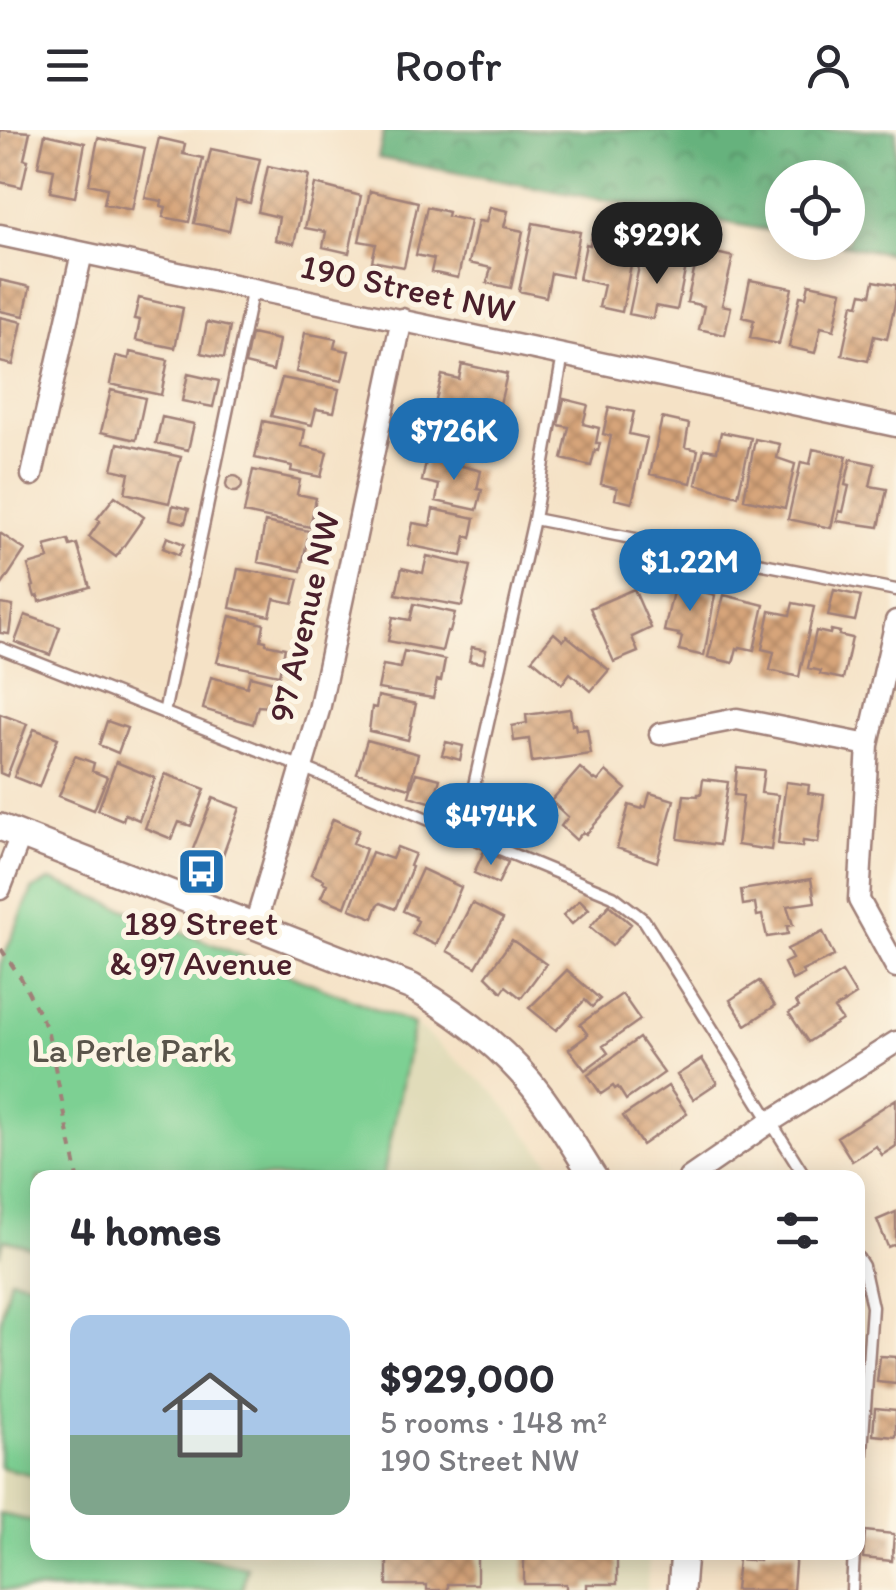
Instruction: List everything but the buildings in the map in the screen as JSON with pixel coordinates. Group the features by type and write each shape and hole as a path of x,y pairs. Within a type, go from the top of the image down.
{"street":[{"name":"190 Street NW","path":"0,235 896,426"},
{"path":"32,474 82,253"},
{"name":"97 Avenue NW","path":"255,926 319,710 402,319"},
{"path":"896,621 868,746 859,900 896,967"},
{"path":"660,734 738,719 868,746"},
{"path":"0,889 11,831 412,988 473,1027 518,1068 589,1170"},
{"path":"701,1170 896,1042"},
{"path":"682,1590 684,1560"}],"lane":[{"path":"164,713 253,288"},
{"path":"463,834 534,519 563,354"},
{"path":"534,519 896,590"},
{"path":"0,648 302,767 612,896 644,920 801,1170"},
{"path":"865,1275 872,1306 865,1408"},
{"path":"852,1590 854,1560"}],"path":[{"path":"2,950 47,1029 76,1170"}],"shaded area":[{"path":"414,1024 492,1090 555,1170 385,1170"},
{"path":"4,1239 30,1248 30,1560 649,1560 647,1590 0,1590 0,1256"}],"green space":[{"path":"384,130 896,130 896,255 865,249 865,160 765,160 765,230 378,158"},
{"name":"La Perle Park","path":"51,880 414,1024 384,1170 30,1170 30,1248 4,1239 0,1256 0,965 32,890"},
{"path":"10,1278 30,1282 30,1474 0,1467 0,1323"},
{"path":"0,1514 30,1520 30,1560 213,1560 247,1567 242,1590 0,1590"}],"place":[{"name":"189 Street & 97 Avenue","path":"201,871"}]}
